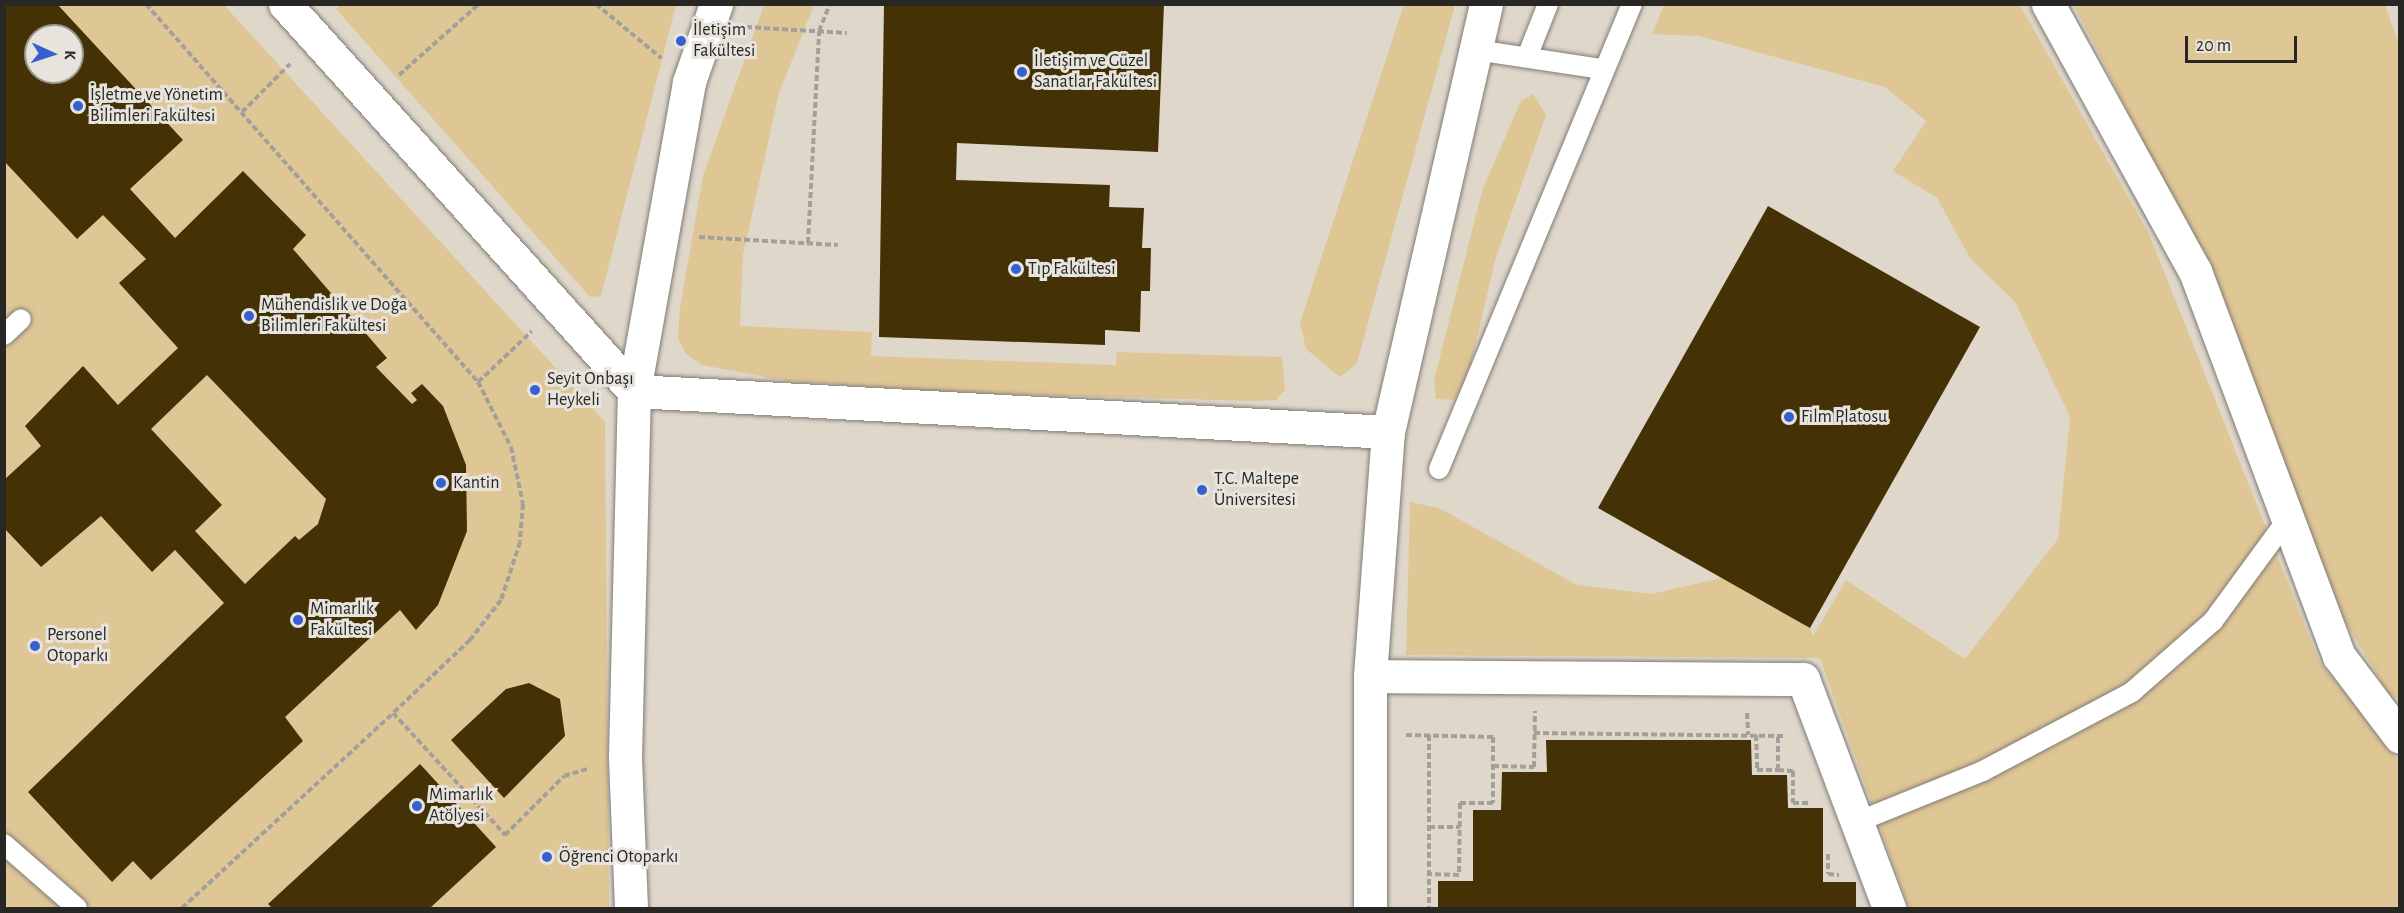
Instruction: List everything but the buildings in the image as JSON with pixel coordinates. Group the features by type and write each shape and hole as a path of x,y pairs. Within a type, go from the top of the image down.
{"street":[{"path":"285,4 634,391 1388,432"},
{"path":"1370,909 1370,676 1388,432 1486,4"},
{"path":"2048,4 2195,272 2339,656 2400,737"},
{"path":"631,909 625,758 634,391 689,82 713,15"},
{"path":"1370,676 1803,680 1889,909"}],"lane":[{"path":"1527,57 1548,4"},
{"path":"1439,469 1601,69 1632,4"},
{"path":"1476,50 1601,69"},
{"path":"4,335 21,320"},
{"path":"1857,822 1983,771 2132,692 2213,621 2287,520"},
{"path":"4,844 77,909"}],"path":[{"path":"146,4 478,382 519,475 520,542 491,616 393,713 182,909"},
{"path":"371,100 479,4"},
{"path":"596,4 689,82"},
{"path":"808,243 819,31 830,4"},
{"path":"713,15 847,33"},
{"path":"242,112 316,38"},
{"path":"662,235 838,245"},
{"path":"478,382 558,307"},
{"path":"1404,676 1404,735 1493,737 1493,803 1460,803 1459,875 1429,874"},
{"path":"1493,766 1534,767 1535,677"},
{"path":"393,713 505,835 564,776 625,758"},
{"path":"1534,733 1824,736"},
{"path":"1429,735 1429,909"},
{"path":"1756,735 1757,770 1778,770 1778,735"},
{"path":"1429,827 1460,827"}],"shaded area":[{"path":"341,4 676,5 601,296 590,297 336,9"},
{"path":"1404,4 1455,5 1357,363 1340,377 1306,349 1300,323"},
{"path":"4,5 224,5 605,422 609,908 10,908 5,904"},
{"name":"T.C. Maltepe Üniversitesi","path":"5,5 2399,5 2399,908 5,908"},
{"path":"764,5 814,5 779,93 743,255 740,326 872,332 871,356 1116,365 1117,352 1282,357 1285,390 1276,400 1257,401 964,393 786,381 702,365 686,354 678,338 680,308 703,176"},
{"path":"1664,5 2020,5 2149,234 2319,661 2399,761 2399,908 1909,908 1820,658 1406,655 1410,502 1439,508 1577,585 1651,594 1722,578 1810,628 1813,636 1846,580 1965,659 2058,539 2070,417 2015,302 1970,258 1937,198 1893,171 1926,121 1885,87 1699,36 1652,34"},
{"path":"2074,5 2385,5 2400,47 2399,699 2389,694 2335,605 2166,187"},
{"path":"1533,94 1546,115 1495,260 1469,373 1454,400 1436,399 1434,380 1483,188 1521,101"}],"place":[{"name":"İletişim Fakültesi","path":"681,41"},
{"name":"İletişim ve Güzel Sanatlar Fakültesi","path":"1022,72"},
{"name":"İşletme ve Yönetim Bilimleri Fakültesi","path":"78,106"},
{"name":"Tıp Fakültesi","path":"1016,269"},
{"name":"Mühendislik ve Doğa Bilimleri Fakültesi","path":"249,316"},
{"name":"Seyit Onbaşı Heykeli","path":"535,390"},
{"name":"Film Platosu","path":"1789,417"},
{"name":"Kantin","path":"441,483"},
{"name":"T.C. Maltepe Üniversitesi","path":"1202,490"},
{"name":"Mimarlık Fakültesi","path":"298,620"},
{"name":"Personel Otoparkı","path":"35,646"},
{"name":"Mimarlık Atölyesi","path":"417,806"},
{"name":"Öğrenci Otoparkı","path":"547,857"}]}
